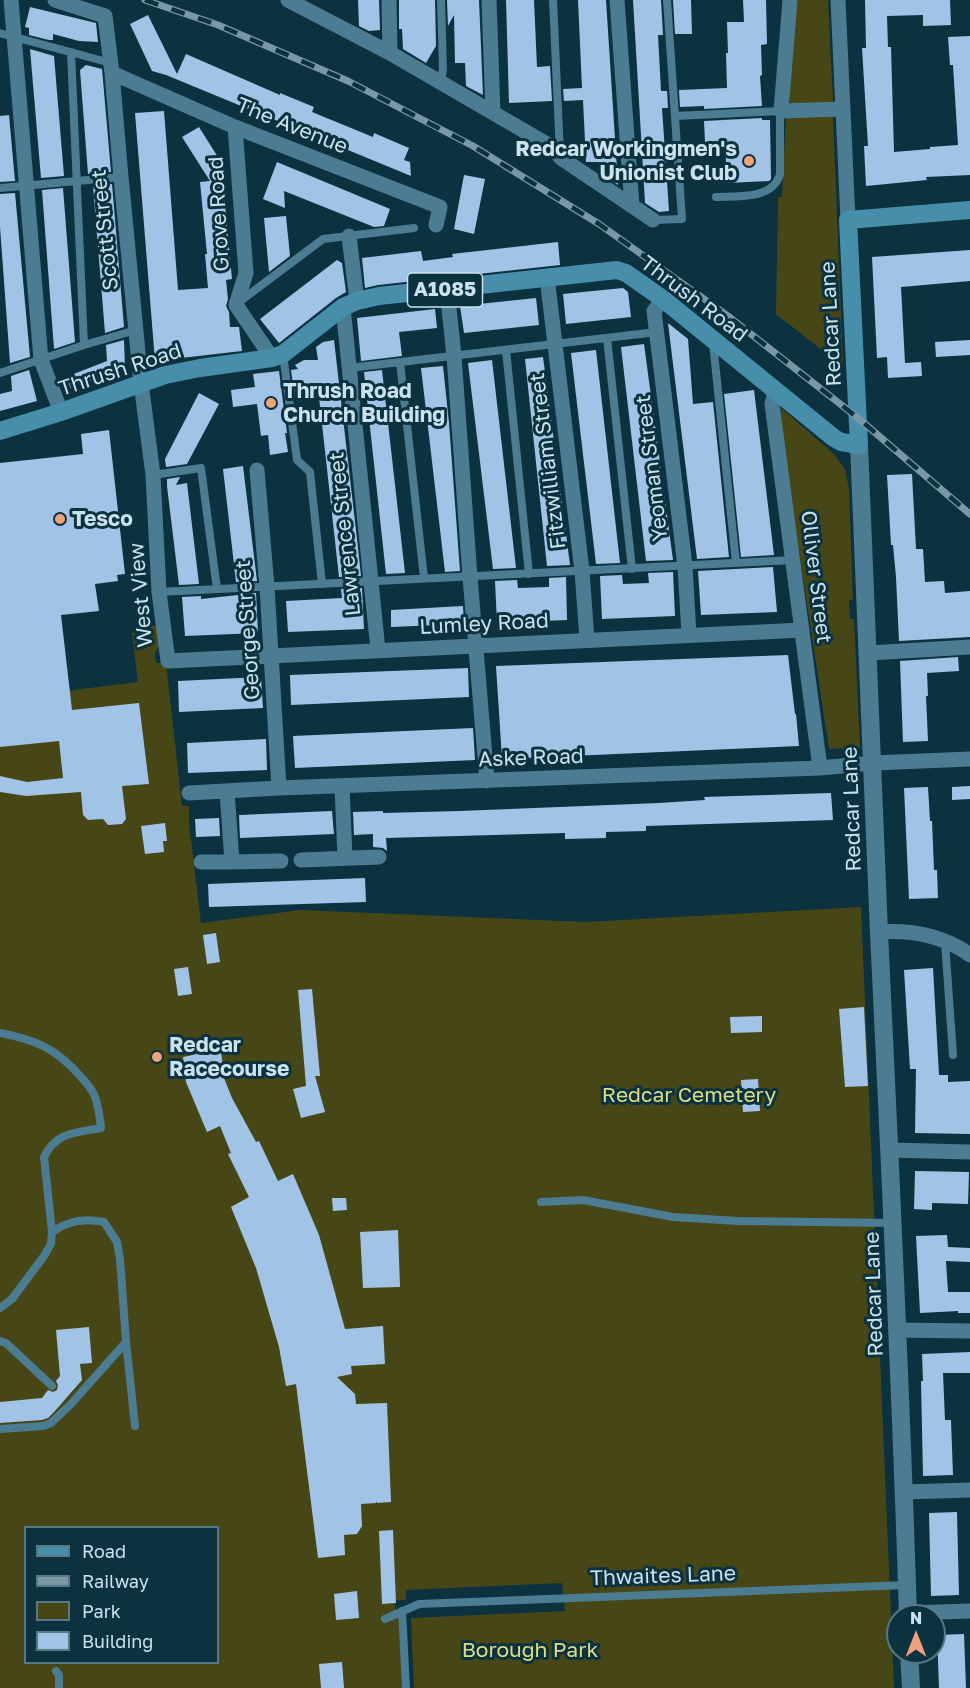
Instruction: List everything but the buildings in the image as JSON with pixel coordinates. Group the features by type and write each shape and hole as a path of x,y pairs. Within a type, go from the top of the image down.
{"main road":[{"path":"848,220 970,210"},
{"name":"Redcar Lane","path":"848,220 869,653 908,1604"},
{"name":"Thrush Road","path":"0,431 165,375 278,356 350,304 378,296 616,270 626,273 663,299 713,339 774,398 841,442 859,445"},
{"path":"910,1664 911,1688"}],"street":[{"path":"11,0 6,35 26,186 41,360 61,412"},
{"name":"Scott Street","path":"55,0 105,16 112,68 141,383"},
{"path":"288,0 390,53 494,112 552,147 561,158 653,220"},
{"path":"389,0 390,53"},
{"path":"489,0 494,112"},
{"path":"617,0 632,206"},
{"path":"790,0 782,111 842,109"},
{"name":"Redcar Lane","path":"838,0 848,220"},
{"name":"The Avenue","path":"112,68 235,127 440,207 436,225"},
{"name":"Grove Road","path":"235,127 246,273 236,305"},
{"name":"Lawrence Street","path":"349,236 349,368 378,650"},
{"name":"Fitzwilliam Street","path":"547,277 582,571 587,640"},
{"path":"447,289 487,781"},
{"name":"Yeoman Street","path":"663,299 654,311 685,566 689,635"},
{"path":"236,305 278,356"},
{"name":"West View","path":"141,383 153,475 159,592 168,661"},
{"name":"Olliver Street","path":"774,398 820,768"},
{"name":"George Street","path":"257,470 267,586 279,788"},
{"name":"Lumley Road","path":"168,661 802,630"},
{"path":"869,653 970,647"},
{"name":"Aske Road","path":"189,793 820,768 873,763 970,759"},
{"path":"342,786 345,858"},
{"path":"226,791 232,862"},
{"path":"301,860 379,857"},
{"path":"201,862 282,861"},
{"path":"879,932 914,932 945,942 970,955"},
{"path":"890,1150 970,1152"},
{"path":"897,1330 970,1331"},
{"path":"904,1492 970,1490"},
{"path":"946,1613 970,1611"}],"lane":[{"path":"441,0 443,69 441,82"},
{"path":"553,0 561,158"},
{"path":"653,220 682,219 667,0"},
{"path":"6,35 71,52 112,68"},
{"path":"71,52 84,345"},
{"path":"675,117 782,111 778,180 772,187 757,195 716,197"},
{"path":"0,188 121,177"},
{"path":"236,305 323,239 414,228"},
{"path":"0,373 136,330"},
{"path":"349,368 657,332"},
{"path":"608,338 632,569"},
{"path":"713,339 736,563"},
{"path":"506,350 529,574"},
{"path":"278,356 297,460 310,472 322,584"},
{"path":"400,362 424,578"},
{"path":"153,475 201,468 217,589"},
{"path":"159,592 793,560"},
{"path":"945,942 952,1055"},
{"path":"0,1033 23,1037 54,1050 72,1066 96,1098 102,1128 64,1134 48,1148 44,1157 52,1232 51,1244 12,1299 0,1308"},
{"path":"541,1202 583,1200 673,1217 738,1221 893,1223"},
{"path":"52,1232 75,1220 91,1219 104,1222 117,1242 135,1426"},
{"path":"0,1341 6,1343 52,1386"},
{"path":"0,1429 43,1426 51,1423 68,1401 126,1342"},
{"name":"Thwaites Lane","path":"385,1619 420,1604 907,1585"},
{"path":"402,1611 406,1688"},
{"path":"56,1671 59,1675 59,1688"}],"green space":[{"path":"795,0 828,0 833,101 829,105 791,106 789,96"},
{"path":"829,114 833,117 843,364 841,365 776,314 778,197 782,197 786,115"},
{"path":"781,408 834,454 845,469 849,489 853,600 849,600 850,619 854,619 860,748 829,749 782,438"},
{"path":"160,625 162,640 155,653 156,663 166,663 182,806 189,806 201,923 300,910 586,922 861,907 890,1604 886,1604 886,1664 893,1664 894,1688 414,1688 411,1618 565,1611 562,1583 406,1590 406,1600 394,1600 399,1623 402,1688 0,1688 0,648 66,691 138,682 132,633 151,631 151,626"}],"railway":[{"path":"145,0 218,25 348,81 473,146 599,224 728,316 858,418 970,514"}],"place":[{"name":"Redcar Workingmen's Unionist Club","path":"749,161"},
{"name":"Thrush Road Church Building","path":"271,403"},
{"name":"Tesco","path":"60,519"},
{"name":"Redcar Racecourse","path":"157,1057"}],"park label":[{"name":"Redcar Cemetery","path":"689,1095"},
{"name":"Borough Park","path":"530,1650"}]}
